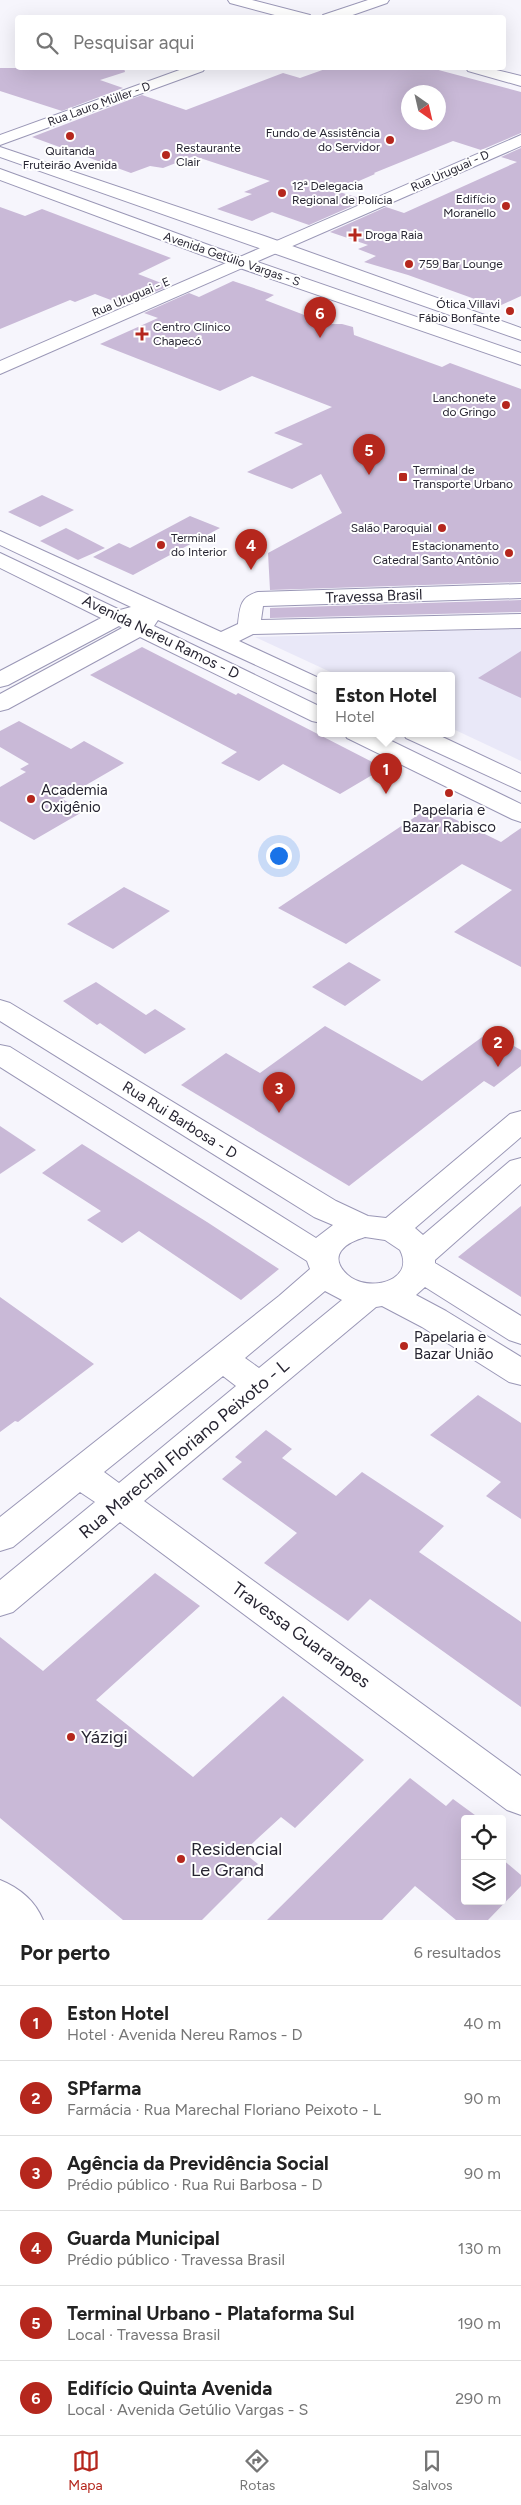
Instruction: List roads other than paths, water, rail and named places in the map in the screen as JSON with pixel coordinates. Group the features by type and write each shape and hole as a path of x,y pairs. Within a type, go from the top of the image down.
{"street":[{"path":"235,0 293,15"},
{"path":"261,0 304,15"},
{"path":"331,15 364,0"},
{"path":"337,15 382,0"},
{"path":"506,69 521,73"},
{"name":"Rua Lauro Müller - D","path":"0,131 170,70"},
{"name":"Rua Lauro Müller - D","path":"0,140 192,70"},
{"path":"480,70 521,82"},
{"name":"Rua Uruguai - D","path":"269,244 521,128"},
{"name":"Rua Uruguai - D","path":"232,260 521,140"},
{"name":"Avenida Getúlio Vargas - S","path":"0,152 269,244 521,334"},
{"name":"Avenida Getúlio Vargas - S","path":"0,174 232,260 521,359"},
{"name":"Rua Uruguai - E","path":"0,354 232,260"},
{"name":"Rua Uruguai - E","path":"0,368 232,260"},
{"name":"Avenida Nereu Ramos - D","path":"0,537 317,714"},
{"name":"Avenida Nereu Ramos - D","path":"0,560 119,617 148,618 221,641 317,686"},
{"name":"Travessa Brasil","path":"249,627 252,602 258,599 521,591"},
{"path":"0,680 119,617"},
{"path":"0,704 148,618"},
{"name":"Travessa Brasil","path":"221,641 249,627 521,621"},
{"path":"364,737 521,814"},
{"path":"423,737 521,783"},
{"name":"Rua Rui Barbosa - D","path":"0,1009 325,1210 377,1228"},
{"path":"0,1054 323,1265 342,1289 378,1296 434,1319 521,1373"},
{"path":"377,1228 521,1121"},
{"path":"378,1296 402,1289 414,1280 420,1263 456,1222 521,1168"},
{"path":"0,1537 290,1304 323,1265 326,1246 335,1236 348,1230 377,1228 405,1236 414,1245 420,1263 521,1332"},
{"name":"Rua Marechal Floriano Peixoto - L","path":"0,1601 259,1386 378,1296"},
{"path":"222,1358 259,1386"},
{"name":"Travessa Guararapes","path":"80,1473 521,1798"},
{"path":"0,1899 23,1920"}],"place":[{"name":"Quitanda Fruteirão Avenida","path":"70,136"},
{"name":"Fundo de Assistência do Servidor","path":"390,140"},
{"name":"Restaurante Clair","path":"166,155"},
{"name":"12ª Delegacia Regional de Polícia","path":"282,193"},
{"name":"Edifício Moranello","path":"506,206"},
{"name":"Droga Raia","path":"355,235"},
{"name":"759 Bar Lounge","path":"409,264"},
{"name":"Ótica Villavi Fábio Bonfante","path":"510,311"},
{"name":"Centro Clínico Chapecó","path":"142,334"},
{"name":"Edifício Quinta Avenida","path":"320,338"},
{"name":"Lanchonete do Gringo","path":"506,405"},
{"name":"Terminal Urbano - Plataforma Sul","path":"369,475"},
{"name":"Terminal de Transporte Urbano","path":"403,477"},
{"name":"Salão Paroquial","path":"442,528"},
{"name":"Terminal do Interior","path":"161,545"},
{"name":"Estacionamento Catedral Santo Antônio","path":"509,553"},
{"name":"Guarda Municipal","path":"251,570"},
{"name":"Papelaria e Bazar Rabisco","path":"449,793"},
{"name":"Eston Hotel","path":"386,794"},
{"name":"Academia Oxigênio","path":"31,799"},
{"name":"SPfarma","path":"498,1067"},
{"name":"Agência da Previdência Social","path":"279,1113"},
{"name":"Papelaria e Bazar União","path":"404,1346"},
{"name":"Yázigi","path":"71,1737"},
{"name":"Residencial Le Grand","path":"181,1859"}]}
